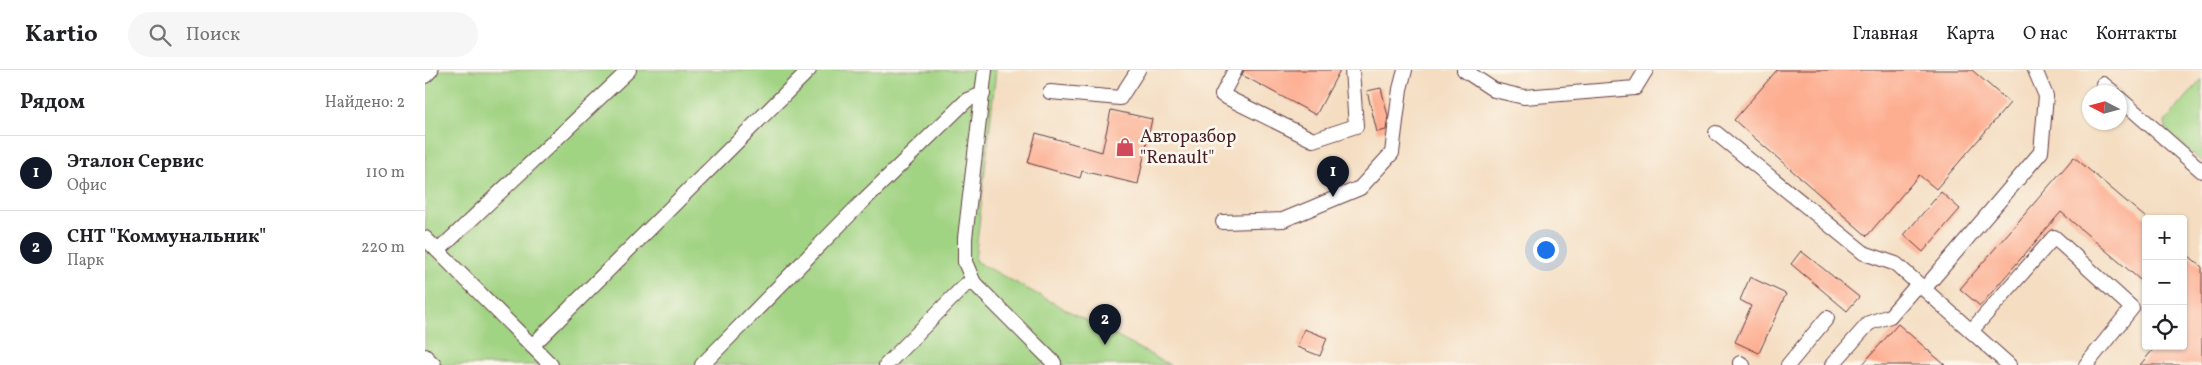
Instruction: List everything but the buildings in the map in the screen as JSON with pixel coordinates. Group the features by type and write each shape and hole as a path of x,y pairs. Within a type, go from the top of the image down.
{"street":[{"path":"425,76 431,70"},
{"path":"438,251 629,70"},
{"path":"532,346 809,70"},
{"path":"985,70 965,238 965,262 974,283 1055,363 1053,365"},
{"path":"1050,92 1120,98 1138,70"},
{"path":"1235,70 1222,95 1313,140 1357,126 1352,70"},
{"path":"1223,222 1283,220 1360,188 1392,153 1400,89 1405,70"},
{"path":"1463,70 1494,90 1524,97 1635,88 1646,70"},
{"path":"1832,365 1869,323 1889,316 1921,287 2041,152 2046,96 2035,70"},
{"path":"702,365 861,202 967,100 983,94"},
{"path":"2127,105 2202,171"},
{"path":"1717,133 1864,253 1896,264 2009,365"},
{"path":"1971,331 2053,237 2132,308 2086,365"},
{"path":"425,238 551,365"},
{"path":"886,365 965,285 974,283"},
{"path":"1788,365 1827,318"},
{"path":"425,356 434,365"}],"green space":[{"path":"425,70 996,70 975,261 1170,365 425,365"},
{"path":"2202,79 2202,162 2166,130 2165,122"}],"place":[{"name":"Авторазбор \"Renault\"","path":"1125,147"},
{"name":"Эталон Сервис","path":"1333,197"},
{"name":"СНТ \"Коммунальник\"","path":"1105,345"}]}
